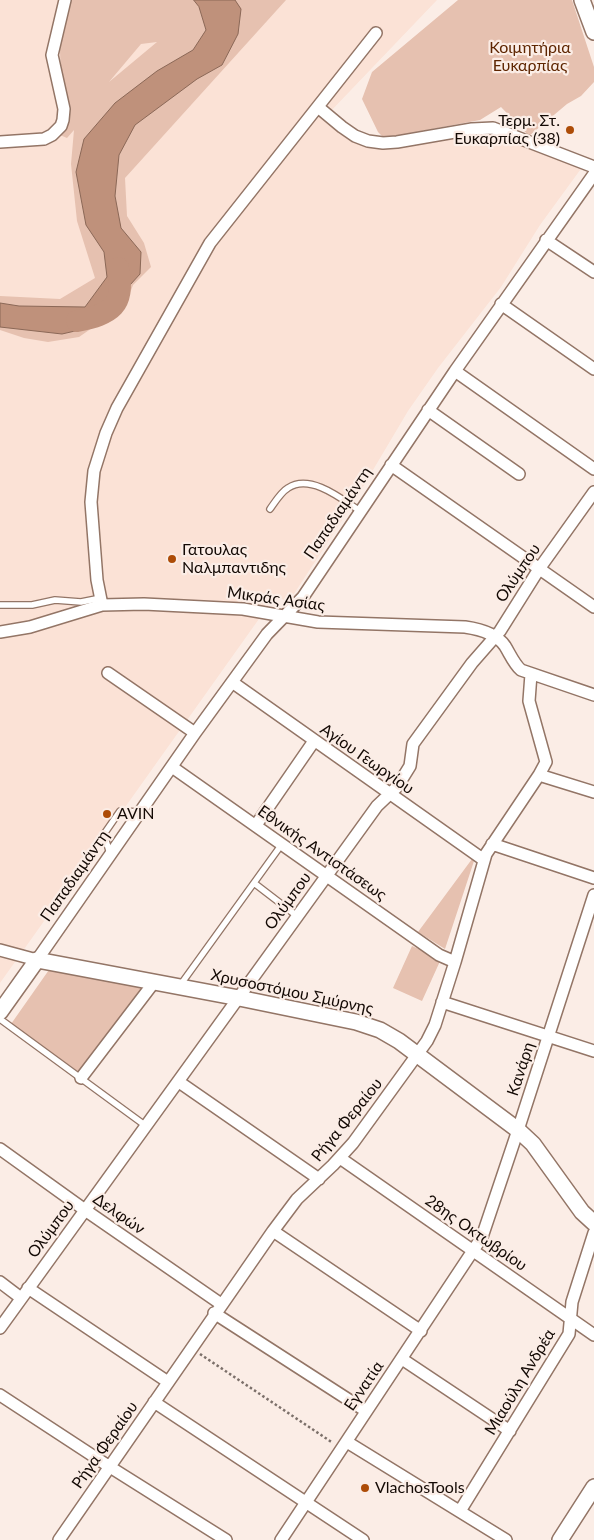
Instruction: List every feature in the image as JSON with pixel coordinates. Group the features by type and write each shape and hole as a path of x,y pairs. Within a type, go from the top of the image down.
{"street":[{"path":"0,142 44,139 52,135 64,120 64,109 52,55 65,0"},
{"path":"582,0 594,32"},
{"path":"102,602 97,580 91,502 94,471 106,433 117,408 210,243 376,32"},
{"path":"318,107 355,136 368,141 397,142 472,129 493,128 594,167"},
{"name":"Παπαδιαμάντη","path":"0,1012 195,733 267,634 303,598 428,410 594,174"},
{"path":"546,240 594,272"},
{"path":"502,304 594,369"},
{"path":"455,371 594,468"},
{"path":"428,410 519,474"},
{"path":"391,465 594,607"},
{"name":"Ολύμπου","path":"0,1328 179,1082 326,875 377,806 397,787 410,766 413,744 472,663 494,637 539,569 594,492"},
{"name":"Μικράς Ασίας","path":"0,632 30,627 102,602 243,609 318,622 473,628 494,637 504,644 520,670 531,674"},
{"path":"108,673 195,733"},
{"path":"531,674 594,696"},
{"name":"Ρήγα Φεραίου","path":"59,1540 272,1230 297,1199 353,1143 432,1033 455,962 484,860 492,844 544,766 546,758 529,701 531,674"},
{"name":"Αγίου Γεωργίου","path":"232,682 389,795 484,860"},
{"path":"256,825 314,741"},
{"name":"Εθνικής Αντιστάσεως","path":"172,767 440,956 455,962"},
{"path":"539,775 594,792"},
{"path":"492,844 594,878"},
{"name":"Κανάρη","path":"474,1251 482,1237 594,895"},
{"name":"Χρυσοστόμου Σμύρνης","path":"0,950 37,960 239,998 366,1025 380,1030 418,1054 518,1130 532,1144 582,1212 594,1223"},
{"path":"82,1078 155,981"},
{"path":"442,1002 594,1051"},
{"path":"179,1082 319,1179"},
{"name":"Δελφών","path":"0,1149 218,1308 366,1411"},
{"name":"28ης Οκτωβρίου","path":"340,1158 594,1335"},
{"path":"272,1230 421,1332"},
{"name":"Μιαούλη Ανδρέα","path":"460,1511 569,1334 572,1302 594,1233"},
{"name":"Εγνατία","path":"281,1540 474,1251"},
{"path":"0,1282 21,1298"},
{"path":"28,1288 168,1382"},
{"path":"402,1359 510,1431"},
{"path":"0,1395 226,1540"},
{"path":"154,1402 363,1540"},
{"path":"344,1445 460,1511 506,1540"},
{"path":"560,1540 594,1487"}],"lane":[{"path":"270,509 288,488 299,483 325,488 360,511"},
{"path":"0,605 32,605 55,600 102,602"},
{"path":"111,855 104,834 120,811 141,812"},
{"path":"179,986 282,844"},
{"path":"254,883 297,916"},
{"path":"0,1019 146,1126"}],"path":[{"path":"191,1348 344,1445"}],"shaded area":[{"path":"0,0 437,0 329,113 371,147 497,124 583,166 540,225 501,287 438,368 408,411 354,502 288,603 276,595 0,983"},
{"path":"194,0 235,0 241,9 238,34 222,65 197,79 135,125 119,155 115,196 121,228 141,252 140,274 88,328 62,334 0,327 0,303 19,306 85,307 107,277 104,252 86,225 76,172 84,139 115,103 157,71 193,50 206,30 199,7"}],"green space":[{"path":"68,0 286,0 125,178 127,216 144,243 151,267 133,285 125,306 79,337 48,342 24,338 0,330 0,296 60,299 95,278 77,221 71,164 74,130 67,138 60,135 65,128 68,112 61,64 60,41","holes":["157,42 109,82 141,44"]},
{"name":"Κοιμητήρια Ευκαρπίας","path":"458,0 572,0 594,67 594,82 581,96 567,104 529,136 501,107 480,120 384,138 378,132 362,99 372,72"},
{"path":"472,859 474,861 445,949 418,932"},
{"path":"412,946 441,959 422,1001 393,988"},
{"path":"51,967 145,988 80,1073 11,1024"}],"waterway":[{"path":"77,321 107,311 118,300 120,291 118,268"}],"place":[{"name":"Τερμ. Στ. Ευκαρπίας (38)","path":"570,130"},
{"name":"Γατουλας Ναλμπαντιδης","path":"172,559"},
{"name":"AVIN","path":"107,814"},
{"name":"VlachosTools","path":"365,1488"}]}
